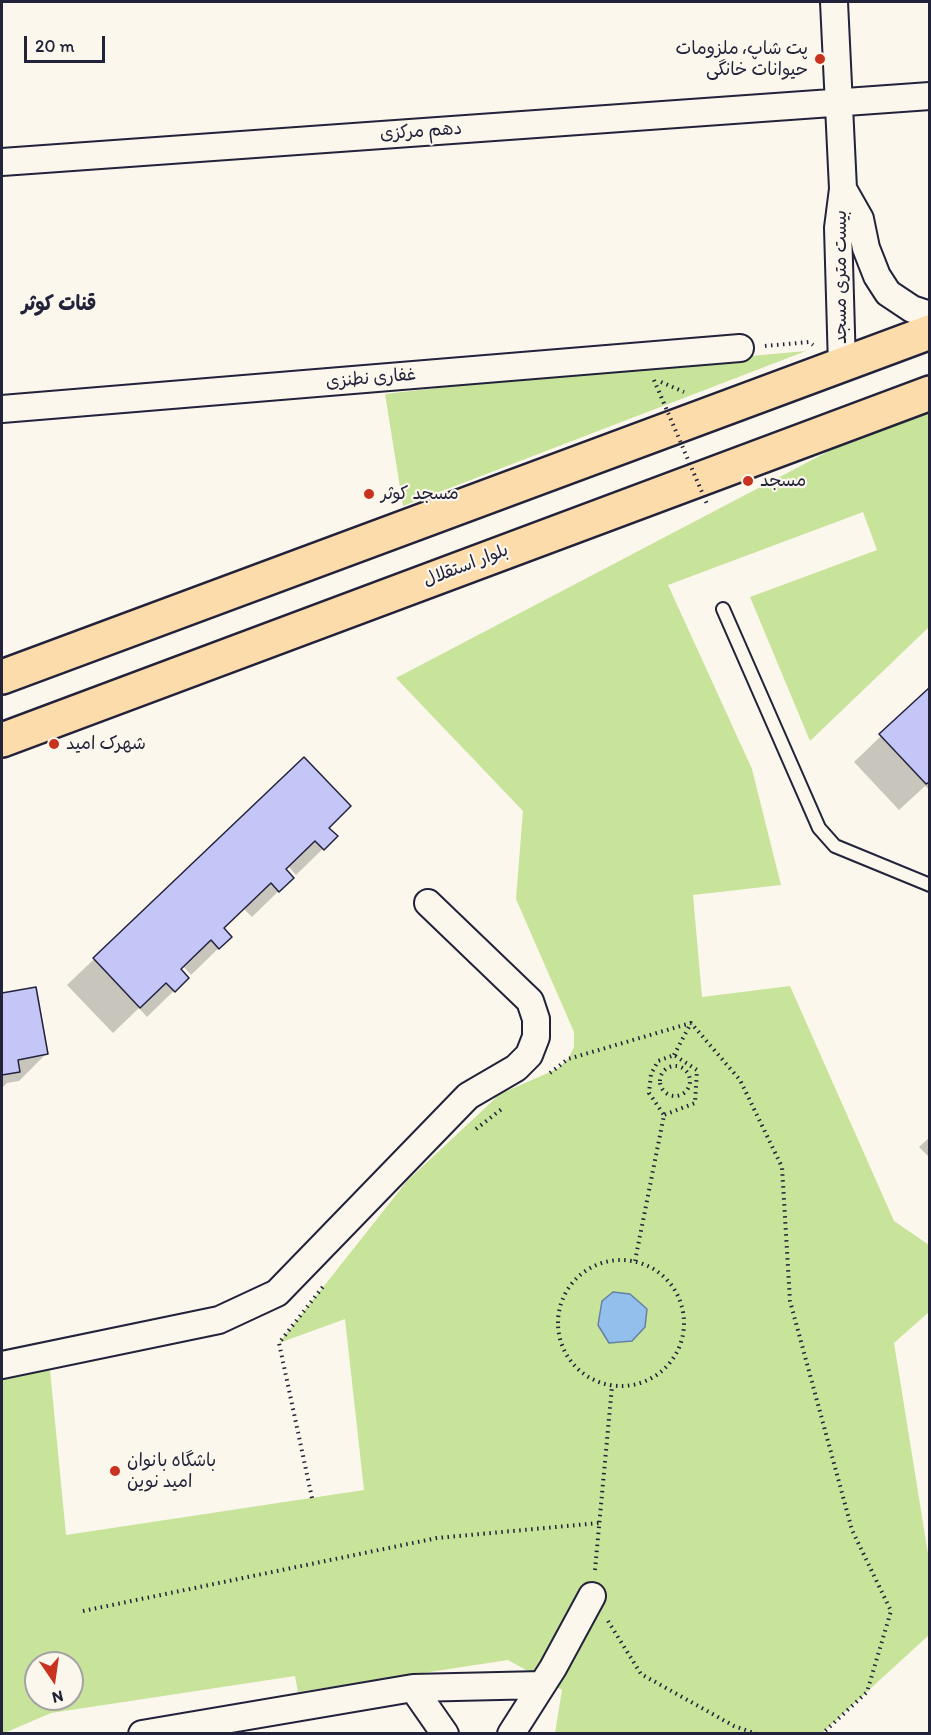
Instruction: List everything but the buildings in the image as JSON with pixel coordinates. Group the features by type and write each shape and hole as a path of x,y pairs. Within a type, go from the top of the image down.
{"main road":[{"path":"2,677 930,332"},
{"name":"بلوار استقلال","path":"2,740 930,393"}],"street":[{"name":"بیست متری مسجد","path":"834,2 843,189 838,228 842,366"},
{"name":"دهم مرکزی","path":"2,162 930,96"},
{"name":"بیست متری مسجد","path":"843,189 860,219 866,248 877,276 888,293 912,309 930,315"},
{"name":"غفاری نطنزی","path":"2,409 740,348"},
{"path":"2,1365 219,1320 277,1293 468,1096 516,1068 529,1055 536,1037 536,1019 530,1001 428,903"},
{"path":"511,1734 542,1685 592,1596"},
{"path":"142,1734 413,1689 542,1685"},
{"path":"413,1689 445,1734"}],"lane":[{"path":"723,609 819,828 835,846 930,885"}],"path":[{"path":"654,380 707,504"},
{"path":"635,1261 664,1114 649,1093 651,1074 658,1061 674,1055 691,1023"},
{"path":"549,1074 568,1059 691,1023"},
{"path":"691,1023 740,1080 782,1167 790,1300 852,1530 891,1611 867,1692 822,1734"},
{"path":"664,1114 695,1103 697,1070 674,1055"},
{"path":"671,1065 684,1068 689,1078 688,1088 678,1096 665,1093 659,1084 663,1072 671,1065"},
{"path":"473,1131 511,1102"},
{"path":"615,1260 635,1261 655,1269 671,1283 682,1302 685,1324 681,1345 670,1364 654,1378 634,1386 612,1386 592,1380 576,1368 564,1352 558,1332 558,1312 565,1292 578,1277 595,1265 615,1260"},
{"path":"312,1498 279,1343 329,1280"},
{"path":"612,1386 592,1596 640,1674 734,1726 757,1734"},
{"path":"83,1611 437,1538 599,1523"}],"green space":[{"path":"806,351 403,506 385,394 575,372"},
{"path":"929,413 929,627 810,741 750,597 877,550 863,512 668,585 752,769 781,885 693,895 702,997 790,986 894,1221 929,1245 929,1312 894,1343 929,1560 929,1635 822,1733 555,1733 562,1690 508,1660 298,1692 295,1676 84,1708 84,1651 24,1651 24,1711 64,1711 51,1713 2,1734 2,1379 50,1370 66,1535 364,1490 345,1319 279,1343 407,1181 500,1094 557,1069 568,1059 574,1047 574,1032 516,899 523,811 396,678 831,450"}],"water":[{"path":"613,1292 630,1294 647,1309 645,1327 632,1341 609,1343 598,1325 602,1301"}],"place":[{"name":"پت شاپ، ملزومات حیوانات خانگی","path":"820,59"},
{"name":"مسجد","path":"748,481"},
{"name":"مسجد کوثر","path":"369,494"},
{"name":"شهرک امید","path":"54,744"},
{"name":"باشگاه بانوان امید نوین","path":"115,1471"}],"district":[{"name":"قنات کوثر","path":"59,305"}]}
